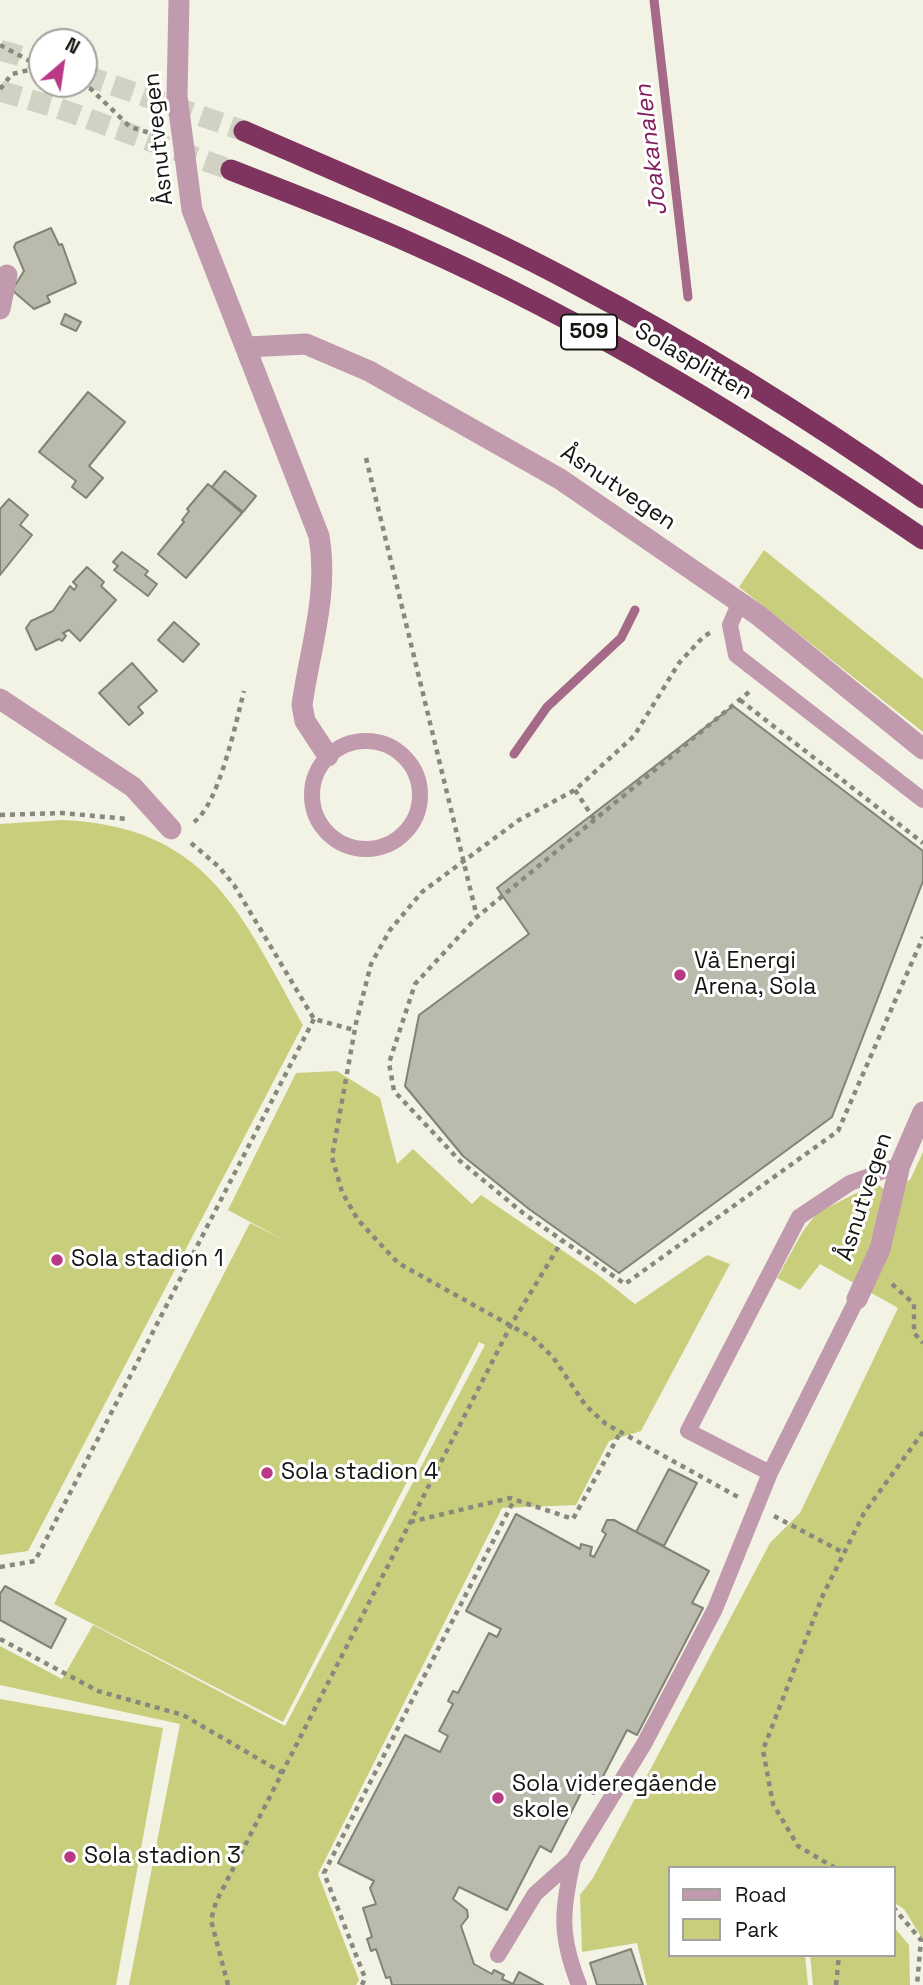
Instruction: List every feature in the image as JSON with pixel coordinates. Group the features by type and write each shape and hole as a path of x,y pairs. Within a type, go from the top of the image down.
{"highway":[{"name":"Solasplitten","path":"244,131 428,211 576,283 755,388 923,498"},
{"name":"Solasplitten","path":"231,170 414,244 560,316 793,453 923,539"}],"street":[{"name":"Åsnutvegen","path":"179,0 177,96 192,210 248,347 319,536 324,565 323,594 302,705 305,721 328,756"},
{"path":"0,309 7,275"},
{"name":"Åsnutvegen","path":"248,347 306,344 369,371 560,479 740,602 923,749"},
{"path":"0,699 133,787 171,829"},
{"name":"Åsnutvegen","path":"857,1298 880,1249 900,1165 923,1112"}],"lane":[{"path":"740,602 730,625 736,655 923,800"},
{"path":"360,741 377,742 394,748 407,760 417,775 421,792 419,809 411,826 400,838 384,847 366,849 348,846 332,837 320,823 313,797 318,771 328,756 343,746 360,741"},
{"path":"770,1473 688,1431 799,1217 850,1183 900,1165"},
{"path":"498,1955 535,1894 573,1860 644,1744 709,1621 770,1473 857,1298"},
{"path":"573,1860 564,1902 565,1948 579,1985"}],"path":[{"path":"0,45 28,59"},
{"path":"0,89 12,74 28,70"},
{"path":"98,96 130,127 162,136"},
{"path":"366,458 462,865 477,917"},
{"path":"730,625 704,636 679,663 634,736 575,790 519,820 462,865 422,892 390,930 371,964 354,1030 332,1157 342,1192 358,1220 398,1263 511,1325 553,1357 586,1406 620,1433 844,1553"},
{"path":"766,678 477,917 415,984 389,1063 394,1091 460,1161 523,1213 625,1284 838,1130 923,937"},
{"path":"0,815 104,815 171,829 190,825 203,816 244,691"},
{"path":"740,700 923,843"},
{"path":"575,790 594,819"},
{"path":"171,829 219,867 234,885 313,1019 354,1030"},
{"path":"0,1567 35,1561 313,1019"},
{"path":"523,1213 529,1209"},
{"path":"228,1985 211,1920 216,1902 511,1325 562,1241"},
{"path":"889,1292 893,1284 914,1304 914,1333 923,1343"},
{"path":"832,1866 798,1846 779,1815 773,1804 763,1750 823,1595 864,1513 923,1432"},
{"path":"410,1523 514,1500 573,1519 620,1433"},
{"path":"362,1985 365,1978 324,1873 514,1500"},
{"path":"0,1639 97,1690 183,1715 281,1772"},
{"path":"895,1909 921,1940 917,1985"},
{"path":"836,1985 839,1957"}],"green space":[{"path":"764,550 923,679 923,732 739,587"},
{"path":"62,820 111,826 152,839 185,858 213,882 237,912 303,1025 28,1551 0,1555 0,824"},
{"path":"337,1071 380,1098 397,1164 413,1149 472,1204 481,1195 597,1274 635,1304 707,1255 730,1264 641,1431 609,1441 576,1505 502,1508 318,1874 359,1980 356,1985 129,1985 180,1724 0,1685 0,1646 62,1679 93,1625 285,1726 485,1345 479,1342 283,1722 54,1604 250,1223 284,1240 228,1210 296,1073"},
{"path":"923,1152 923,1940 904,1909 895,1903 895,1866 668,1866 668,1957 805,1957 808,1985 647,1985 637,1943 582,1952 580,1895 593,1878 770,1543 800,1513 898,1308 820,1264 800,1290 777,1278 803,1231 817,1213 876,1183 884,1189 910,1180"},
{"name":"Sola stadion 3","path":"0,1699 163,1728 116,1985 0,1985"},
{"path":"895,1928 909,1945 910,1985 813,1985 810,1957 895,1957"}],"building":[{"path":"51,228 59,245 62,244 76,283 47,296 50,302 34,309 12,290 24,271 14,247 16,243"},
{"path":"65,314 81,322 76,331 61,324"},
{"path":"88,392 125,422 89,466 103,478 86,498 72,487 76,481 39,452"},
{"path":"225,471 256,496 243,512 212,487"},
{"path":"208,484 242,513 186,578 158,554 184,522 182,520 189,511 187,509"},
{"path":"9,499 28,515 20,525 32,535 0,575 0,509"},
{"path":"122,552 148,571 145,575 157,584 148,596 114,570 118,566 113,562"},
{"path":"87,567 104,582 101,586 116,600 80,641 69,630 63,633 66,636 62,641 59,639 36,650 26,628 31,621 53,611 70,586 74,590 77,586 73,582"},
{"path":"174,622 199,644 183,662 158,640"},
{"path":"132,663 157,691 138,707 143,713 129,725 99,693"},
{"name":"Vå Energi Arena, Sola","path":"733,706 923,851 923,881 832,1117 619,1273 529,1209 463,1156 405,1086 419,1015 529,934 497,888"},
{"path":"669,1469 697,1483 664,1546 636,1532"},
{"name":"Sola videregående skole","path":"516,1514 580,1549 581,1544 592,1547 590,1555 594,1557 606,1534 602,1531 607,1520 614,1520 709,1571 692,1603 703,1608 637,1735 627,1730 594,1794 583,1789 551,1852 540,1846 507,1910 459,1887 453,1899 467,1910 468,1917 461,1926 474,1964 492,1974 494,1970 504,1975 502,1979 513,1984 519,1972 543,1985 392,1985 390,1977 386,1978 376,1949 371,1951 367,1939 372,1937 363,1908 376,1904 370,1888 374,1881 338,1863 405,1735 440,1752 448,1736 439,1731 453,1704 448,1701 453,1691 458,1693 489,1633 497,1637 501,1629 466,1611"},
{"path":"5,1586 66,1619 51,1648 0,1620 0,1594"},
{"path":"631,1949 643,1985 597,1985 590,1963"}],"waterway":[{"name":"Joakanalen","path":"654,0 688,297"},
{"name":"Joakanalen","path":"514,754 547,707 621,638 635,610"}],"tunnel":[{"path":"0,50 28,58"},
{"path":"98,80 244,131"},
{"path":"0,91 58,108 231,170"}],"place":[{"name":"Vå Energi Arena, Sola","path":"680,975"},
{"name":"Sola stadion 1","path":"57,1260"},
{"name":"Sola stadion 4","path":"267,1473"},
{"name":"Sola videregående skole","path":"498,1798"},
{"name":"Sola stadion 3","path":"70,1857"}]}
